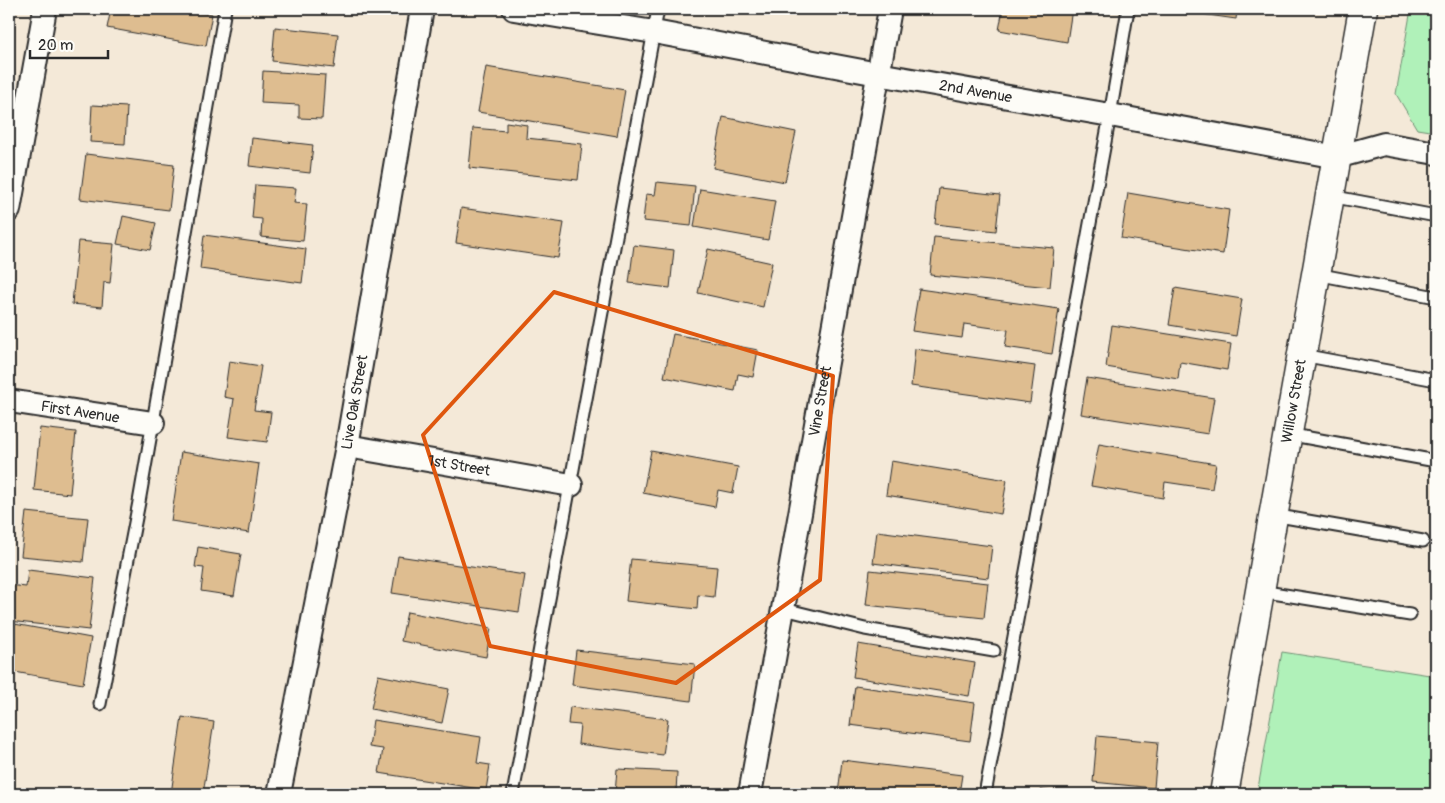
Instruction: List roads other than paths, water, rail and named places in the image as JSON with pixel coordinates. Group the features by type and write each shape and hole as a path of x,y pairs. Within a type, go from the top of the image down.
{"street":[{"path":"9,210 45,9"},
{"name":"Live Oak Street","path":"279,794 347,446 422,9"},
{"name":"2nd Avenue","path":"514,9 654,32 1336,157 1384,144 1436,154"},
{"name":"Vine Street","path":"750,794 890,9"},
{"name":"Willow Street","path":"1224,794 1363,9"},
{"name":"First Avenue","path":"9,401 153,423"},
{"name":"1st Street","path":"347,446 570,485"}],"lane":[{"path":"100,704 139,502 225,9"},
{"path":"513,794 658,9"},
{"path":"985,794 1128,9"},
{"path":"1330,196 1436,216"},
{"path":"1316,274 1436,298"},
{"path":"1302,355 1436,380"},
{"path":"1288,434 1436,461"},
{"path":"1273,515 1423,541"},
{"path":"1260,591 1410,615"},
{"path":"784,608 865,629 994,651"}]}
